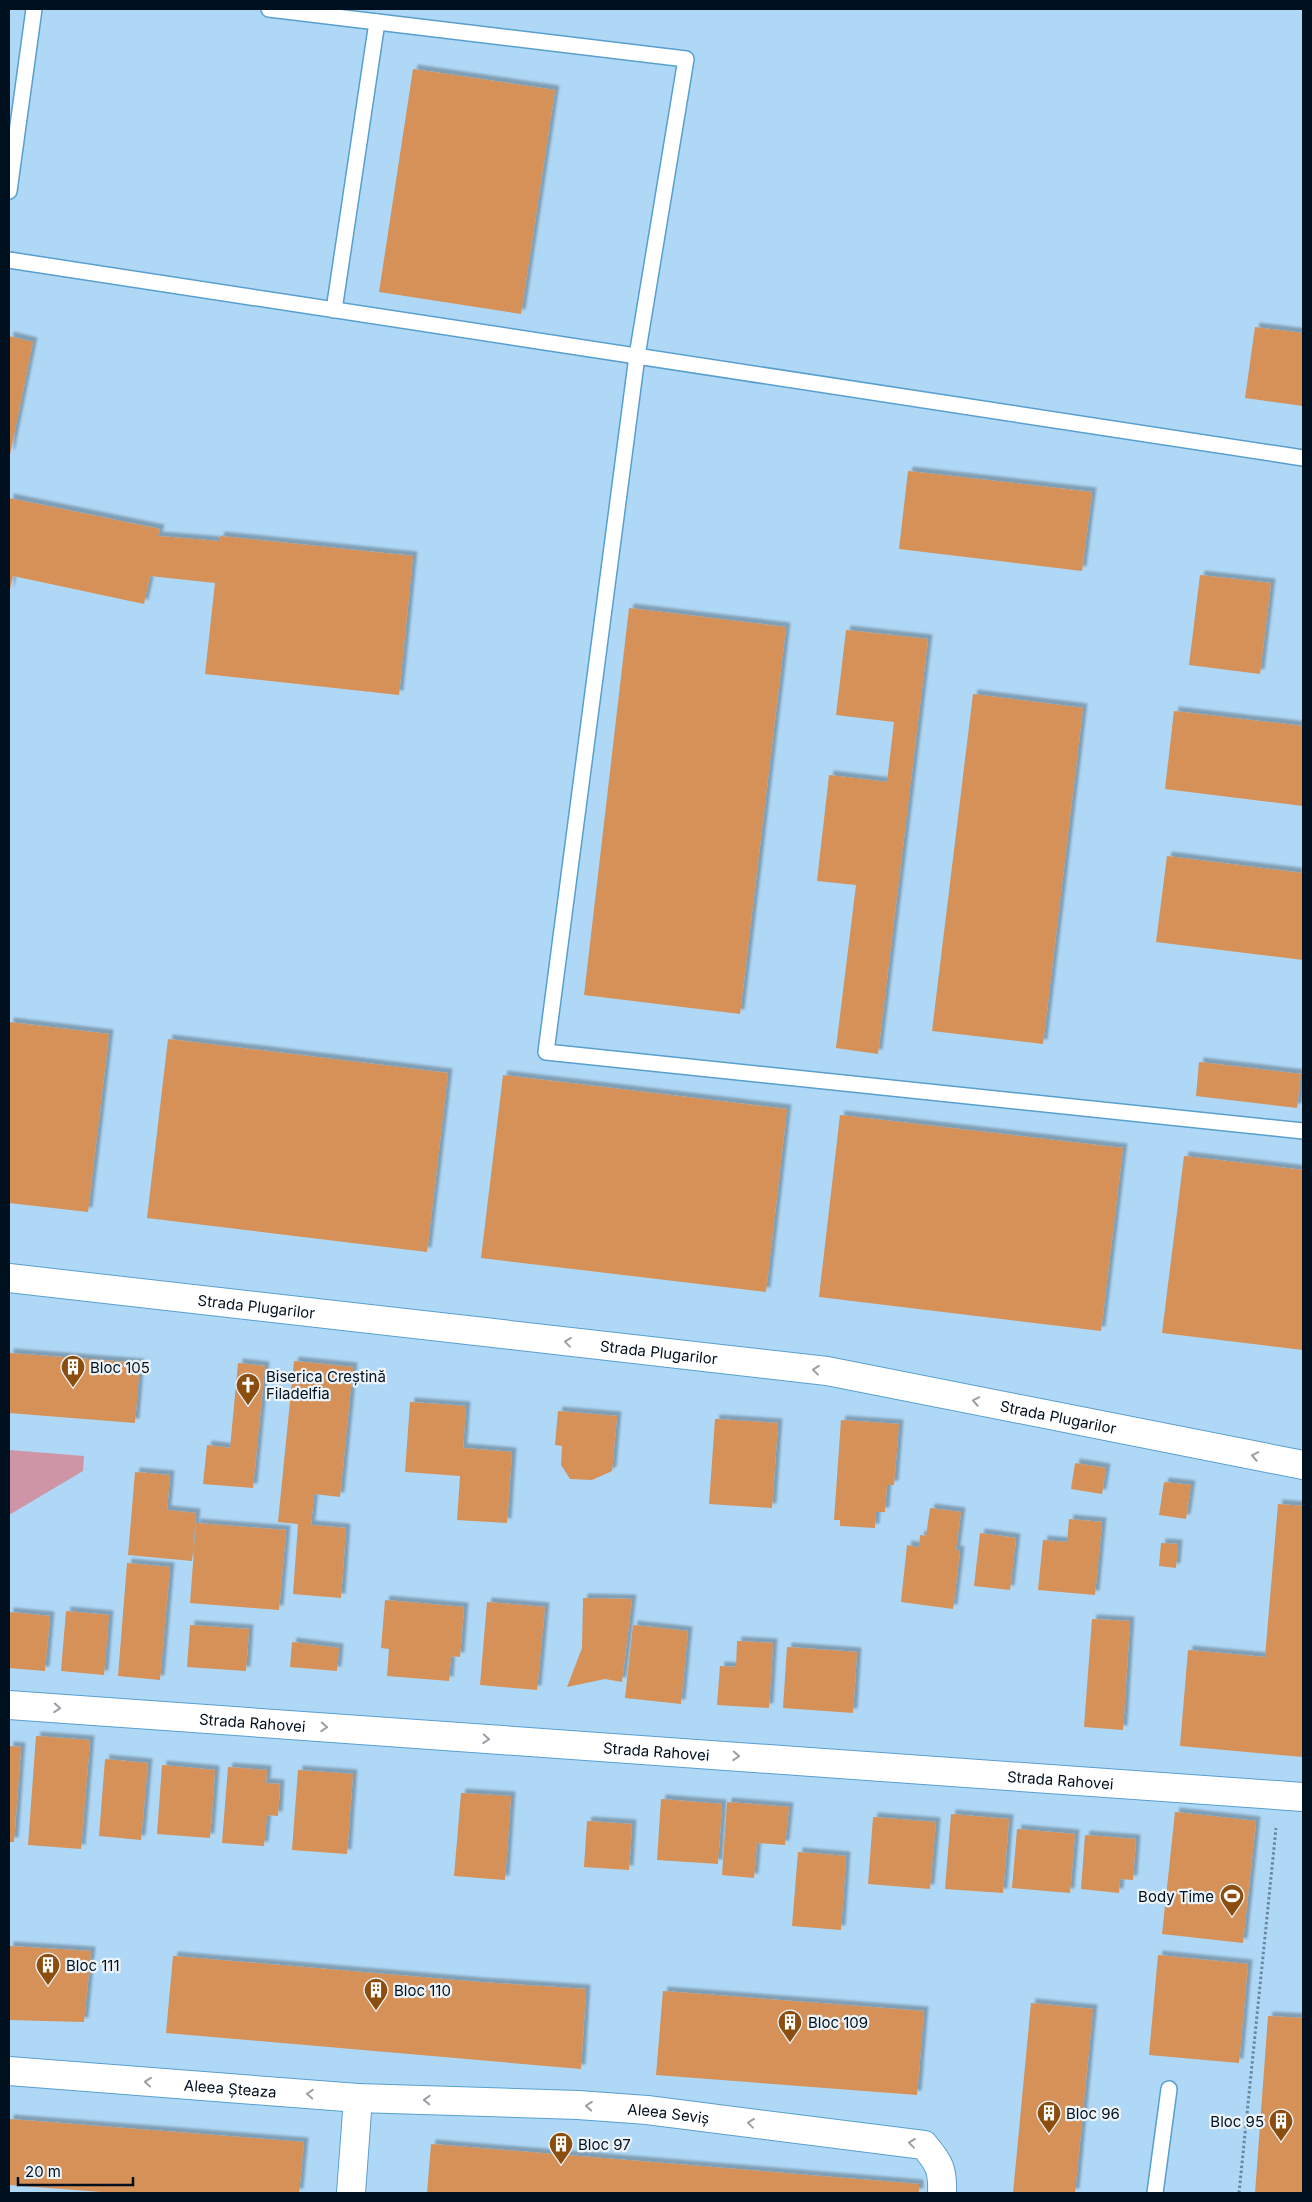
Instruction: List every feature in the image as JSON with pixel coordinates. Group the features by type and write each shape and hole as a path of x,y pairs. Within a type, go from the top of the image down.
{"street":[{"name":"Strada Plugarilor","path":"9,1278 827,1371 1303,1466"},
{"name":"Strada Rahovei","path":"9,1705 1291,1796"},
{"name":"Aleea Șteaza","path":"9,2071 358,2098"},
{"path":"351,2193 358,2098"},
{"name":"Aleea Seviș","path":"358,2098 578,2105 648,2110 924,2145 938,2161 942,2173 942,2193"}],"lane":[{"path":"9,191 34,9"},
{"path":"269,9 686,58 637,356 546,1052 1303,1131"},
{"path":"334,310 377,22"},
{"path":"9,260 1303,458"},
{"path":"1155,2193 1168,2089"}],"path":[{"path":"1239,2193 1291,1796"}],"shaded area":[{"path":"9,1450 84,1456 83,1471 9,1515"}],"building":[{"path":"413,69 555,90 521,314 379,292"},
{"path":"1255,327 1303,333 1303,406 1245,398"},
{"path":"9,336 33,342 10,455 9,454"},
{"path":"908,471 1092,492 1082,571 899,549"},
{"path":"9,498 160,529 158,536 219,541 220,536 413,556 399,695 205,674 215,583 150,576 144,604 13,576 9,593"},
{"path":"1200,575 1271,583 1260,674 1189,665"},
{"path":"629,608 786,627 740,1014 584,995"},
{"path":"846,630 928,639 878,1054 836,1048 856,885 817,881 829,775 887,782 894,722 836,715"},
{"path":"973,694 1083,708 1043,1044 932,1031"},
{"path":"1174,711 1303,726 1303,806 1165,789"},
{"path":"1167,856 1303,873 1303,960 1156,942"},
{"path":"9,1022 109,1034 88,1212 9,1203"},
{"path":"168,1039 448,1073 427,1252 147,1218"},
{"path":"1199,1062 1301,1074 1297,1108 1196,1096"},
{"path":"503,1075 787,1109 766,1292 481,1258"},
{"path":"840,1115 1123,1148 1101,1331 819,1297"},
{"path":"1184,1156 1303,1170 1303,1350 1162,1333"},
{"name":"Bloc 105","path":"9,1353 140,1363 135,1423 9,1413"},
{"path":"294,1361 353,1367 340,1497 314,1494 311,1525 346,1528 341,1598 293,1594 298,1524 278,1522"},
{"name":"Biserica Creștină Filadelfia","path":"238,1363 265,1366 253,1488 203,1484 207,1445 230,1448"},
{"path":"410,1402 466,1406 463,1448 512,1452 507,1523 457,1520 460,1476 405,1472"},
{"path":"558,1411 617,1416 612,1471 592,1480 570,1479 561,1465 562,1446 555,1445"},
{"path":"715,1419 778,1423 772,1508 709,1504"},
{"path":"841,1420 899,1424 894,1485 887,1485 885,1512 876,1512 875,1528 840,1526 840,1520 834,1520"},
{"path":"1075,1463 1106,1468 1102,1494 1071,1489"},
{"path":"135,1472 170,1475 167,1510 196,1513 192,1561 128,1555"},
{"path":"1164,1482 1191,1485 1186,1519 1159,1515"},
{"path":"1278,1504 1303,1506 1303,1757 1180,1746 1188,1650 1265,1657"},
{"path":"930,1508 961,1512 956,1550 960,1551 953,1609 901,1602 907,1545 919,1547 920,1535 926,1536"},
{"path":"1069,1519 1102,1522 1095,1595 1038,1590 1043,1540 1067,1542"},
{"path":"196,1523 286,1530 279,1610 190,1603"},
{"path":"980,1533 1016,1538 1010,1590 974,1586"},
{"path":"1161,1543 1178,1544 1176,1568 1159,1566"},
{"path":"127,1563 170,1567 160,1680 118,1676"},
{"path":"583,1598 632,1599 622,1682 605,1679 567,1687 582,1648"},
{"path":"385,1600 464,1607 460,1657 451,1656 449,1681 387,1676 389,1649 381,1648"},
{"path":"487,1602 545,1607 537,1690 480,1685"},
{"path":"66,1611 109,1615 104,1675 61,1671"},
{"path":"9,1612 50,1616 45,1671 9,1668"},
{"path":"1092,1619 1130,1621 1123,1730 1084,1727"},
{"path":"190,1625 249,1629 246,1671 187,1667"},
{"path":"633,1625 688,1631 681,1704 625,1698"},
{"path":"737,1641 773,1643 769,1708 717,1705 720,1666 736,1667"},
{"path":"292,1642 339,1648 337,1671 290,1667"},
{"path":"787,1647 857,1652 853,1713 783,1708"},
{"path":"36,1736 90,1740 81,1849 28,1845"},
{"path":"9,1746 21,1747 14,1842 9,1842"},
{"path":"105,1759 148,1763 141,1840 99,1836"},
{"path":"162,1765 215,1770 210,1838 157,1834"},
{"path":"228,1767 267,1770 266,1783 280,1784 278,1816 267,1815 264,1846 222,1843"},
{"path":"298,1770 353,1774 347,1854 292,1850"},
{"path":"461,1793 511,1796 505,1880 454,1876"},
{"path":"661,1799 722,1804 718,1864 657,1860"},
{"path":"727,1802 789,1807 785,1845 757,1843 754,1878 722,1875"},
{"path":"1175,1812 1256,1821 1243,1943 1162,1934"},
{"path":"951,1814 1009,1819 1003,1893 945,1889"},
{"path":"873,1817 936,1822 930,1889 868,1884"},
{"path":"587,1821 632,1824 629,1870 584,1867"},
{"path":"1017,1829 1075,1834 1070,1893 1012,1888"},
{"path":"1085,1835 1136,1839 1133,1880 1120,1879 1119,1893 1081,1889"},
{"path":"798,1852 846,1856 841,1930 792,1926"},
{"name":"Bloc 111","path":"9,1946 91,1951 84,2022 9,2020"},
{"path":"1158,1955 1248,1964 1239,2063 1149,2055"},
{"name":"Bloc 110","path":"173,1956 479,1982 586,1989 581,2069 166,2033"},
{"name":"Bloc 109","path":"663,1991 924,2011 917,2095 656,2075"},
{"name":"Bloc 96","path":"1031,2003 1093,2009 1075,2193 1013,2193"},
{"name":"Bloc 95","path":"1268,2016 1303,2018 1303,2193 1255,2193"},
{"path":"9,2119 304,2142 299,2193 114,2193 9,2185"},
{"name":"Bloc 97","path":"431,2144 919,2184 919,2193 427,2193"}],"place":[{"name":"Bloc 105","path":"73,1388"},
{"name":"Biserica Creștină Filadelfia","path":"248,1406"},
{"name":"Body Time","path":"1232,1917"},
{"name":"Bloc 111","path":"48,1986"},
{"name":"Bloc 110","path":"376,2011"},
{"name":"Bloc 109","path":"790,2043"},
{"name":"Bloc 96","path":"1049,2134"},
{"name":"Bloc 95","path":"1281,2142"},
{"name":"Bloc 97","path":"561,2165"}]}
